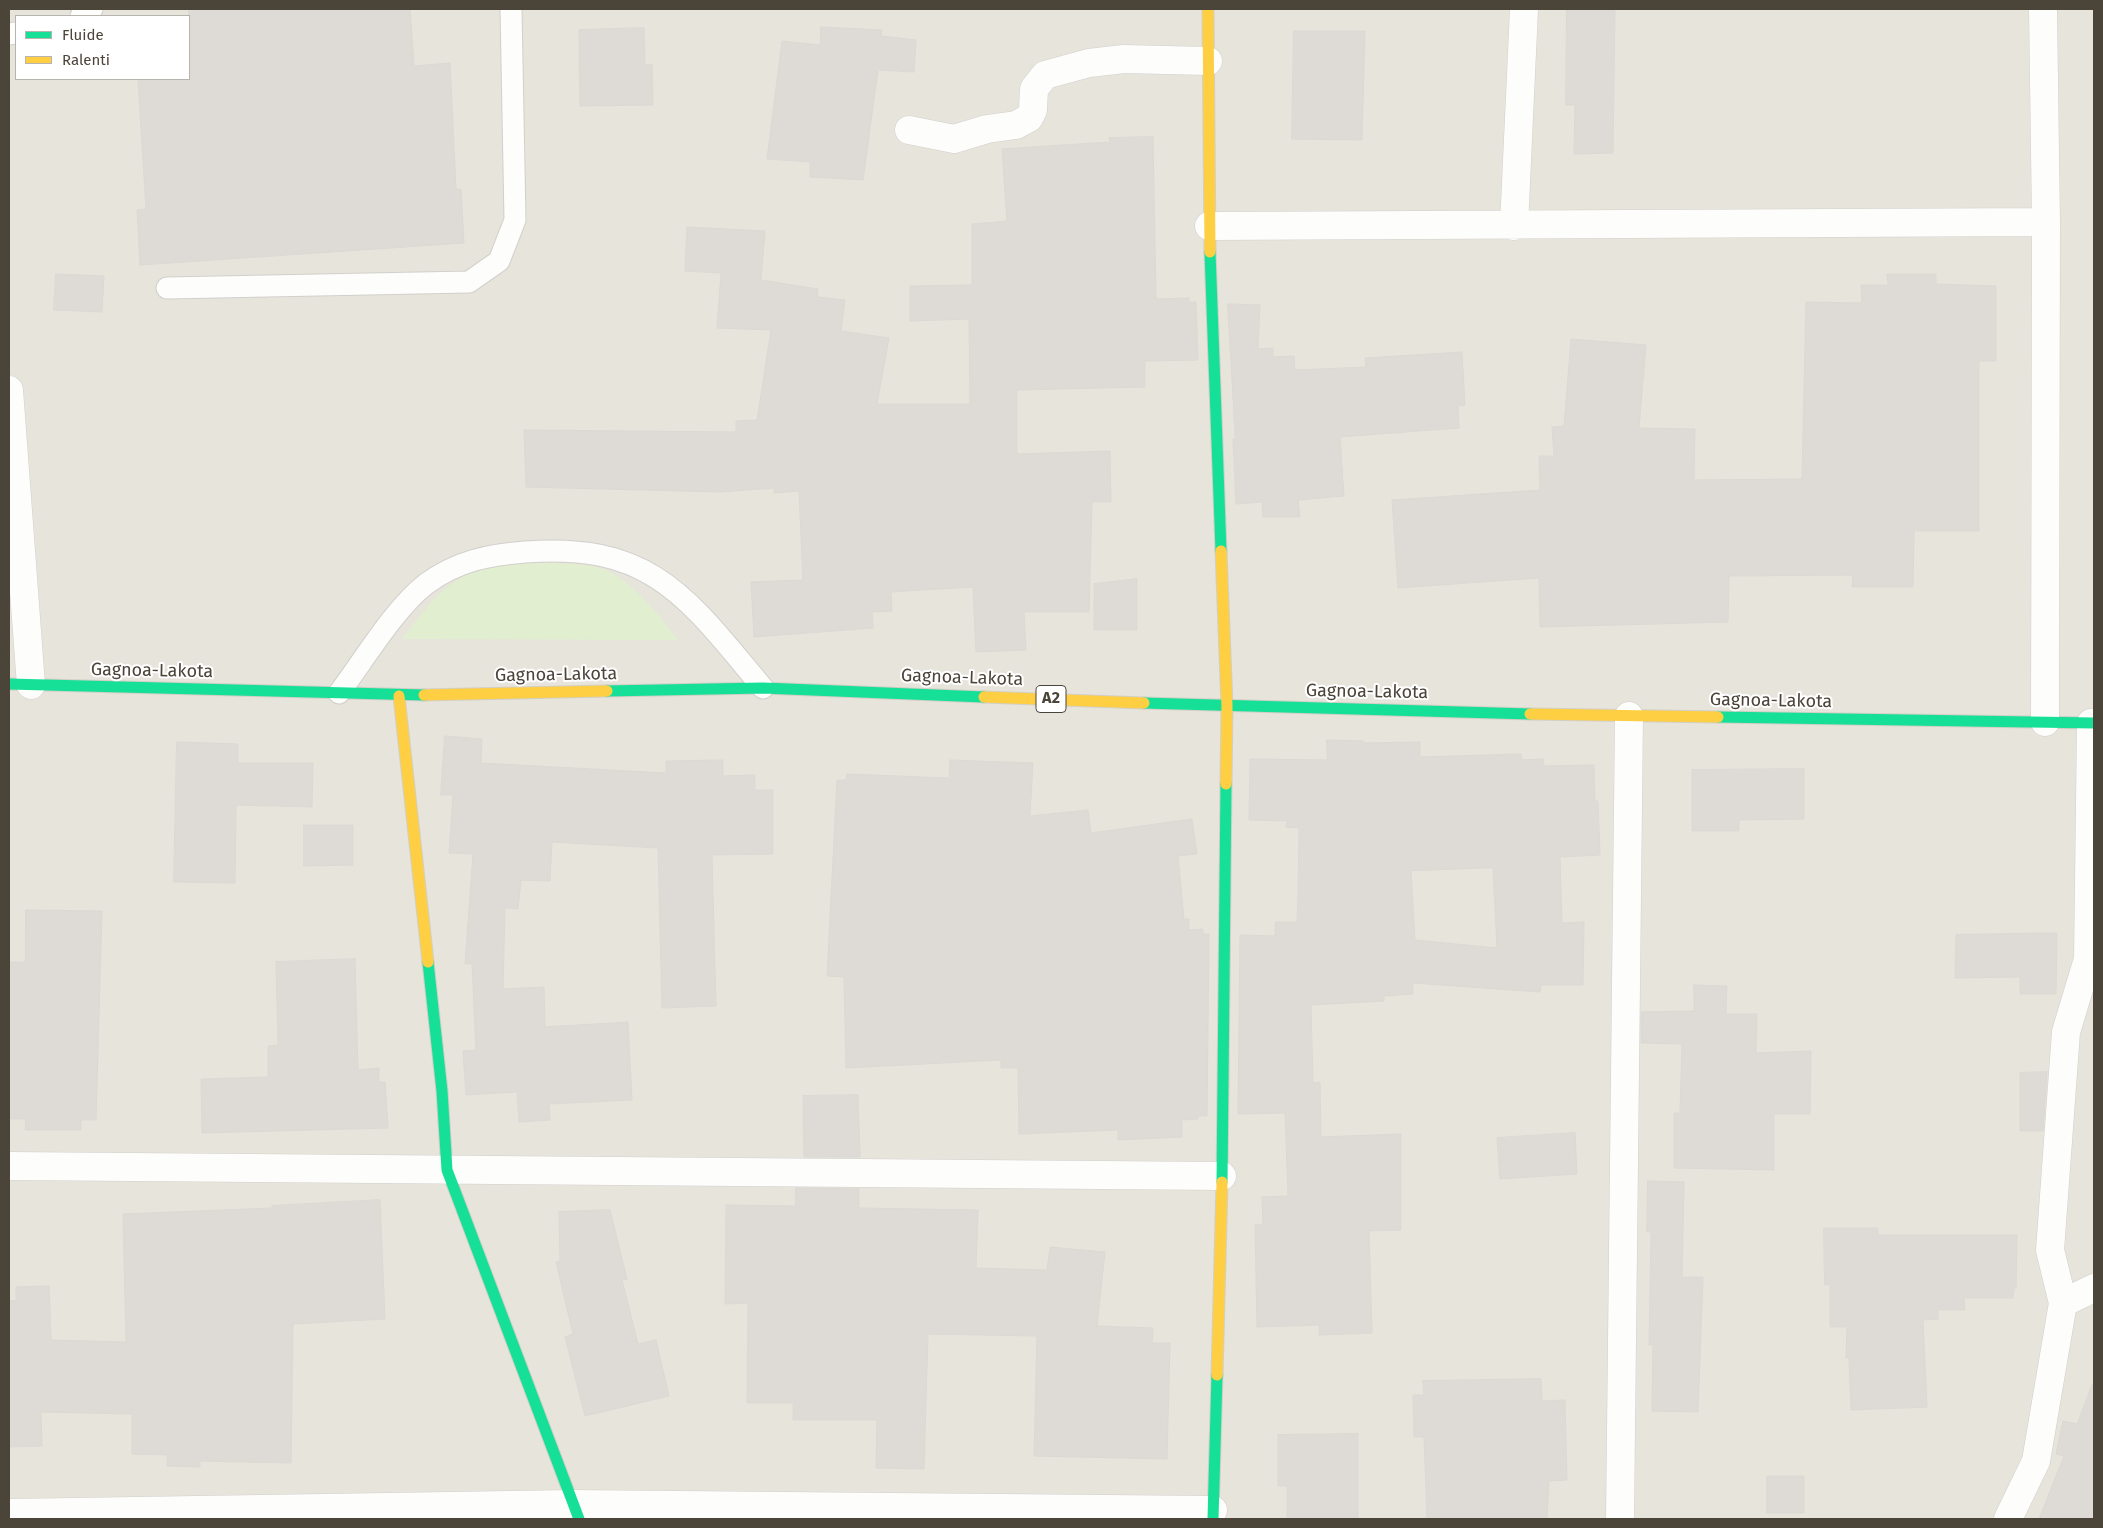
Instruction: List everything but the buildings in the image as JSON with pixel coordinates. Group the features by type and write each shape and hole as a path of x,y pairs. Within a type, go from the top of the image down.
{"street":[{"path":"9,1513 1213,1514 1222,1176 1227,706 1209,226 1208,9"},
{"path":"1514,226 1524,9"},
{"path":"2043,9 2046,222 2045,722"},
{"path":"909,130 954,139 987,129 1016,125 1029,118 1033,110 1034,89 1045,75 1089,63 1124,59 1208,61"},
{"path":"1209,226 2046,222"},
{"path":"9,390 20,685"},
{"name":"Gagnoa-Lakota","path":"20,685 399,696 763,688 1227,706 1629,716 2093,723"},
{"path":"399,696 442,1091 446,1170 576,1512"},
{"path":"1620,1519 1629,716"},
{"path":"2008,1519 2036,1461 2063,1303 2050,1250 2066,1032 2091,967 2093,723"},
{"path":"9,1166 1222,1176"},
{"path":"2063,1303 2094,1288"}],"lane":[{"path":"167,288 469,282 499,260 515,220 511,9"},
{"path":"339,693 404,606 426,584 450,569 489,554 548,550 601,554 635,564 665,582 702,615 763,688"}],"shaded area":[{"path":"9,9 2094,9 2094,1519 9,1519"}],"green space":[{"path":"502,564 572,564 586,565 608,571 638,593 678,640 402,639 443,590 468,575"}],"traffic: fast":[{"path":"1210,252 1221,551"},
{"path":"9,684 424,695"},
{"path":"607,691 763,688 984,697"},
{"path":"1144,703 1530,714"},
{"path":"1718,717 2094,723"},
{"path":"1222,1182 1226,784"},
{"path":"428,962 442,1091 447,1170 579,1519"},
{"path":"1213,1519 1217,1375"}],"traffic: slow":[{"path":"1208,9 1210,252"},
{"path":"1221,551 1227,706 1226,784"},
{"path":"424,695 607,691"},
{"path":"399,696 428,962"},
{"path":"984,697 1144,703"},
{"path":"1530,714 1718,717"},
{"path":"1217,1375 1222,1182"}]}
